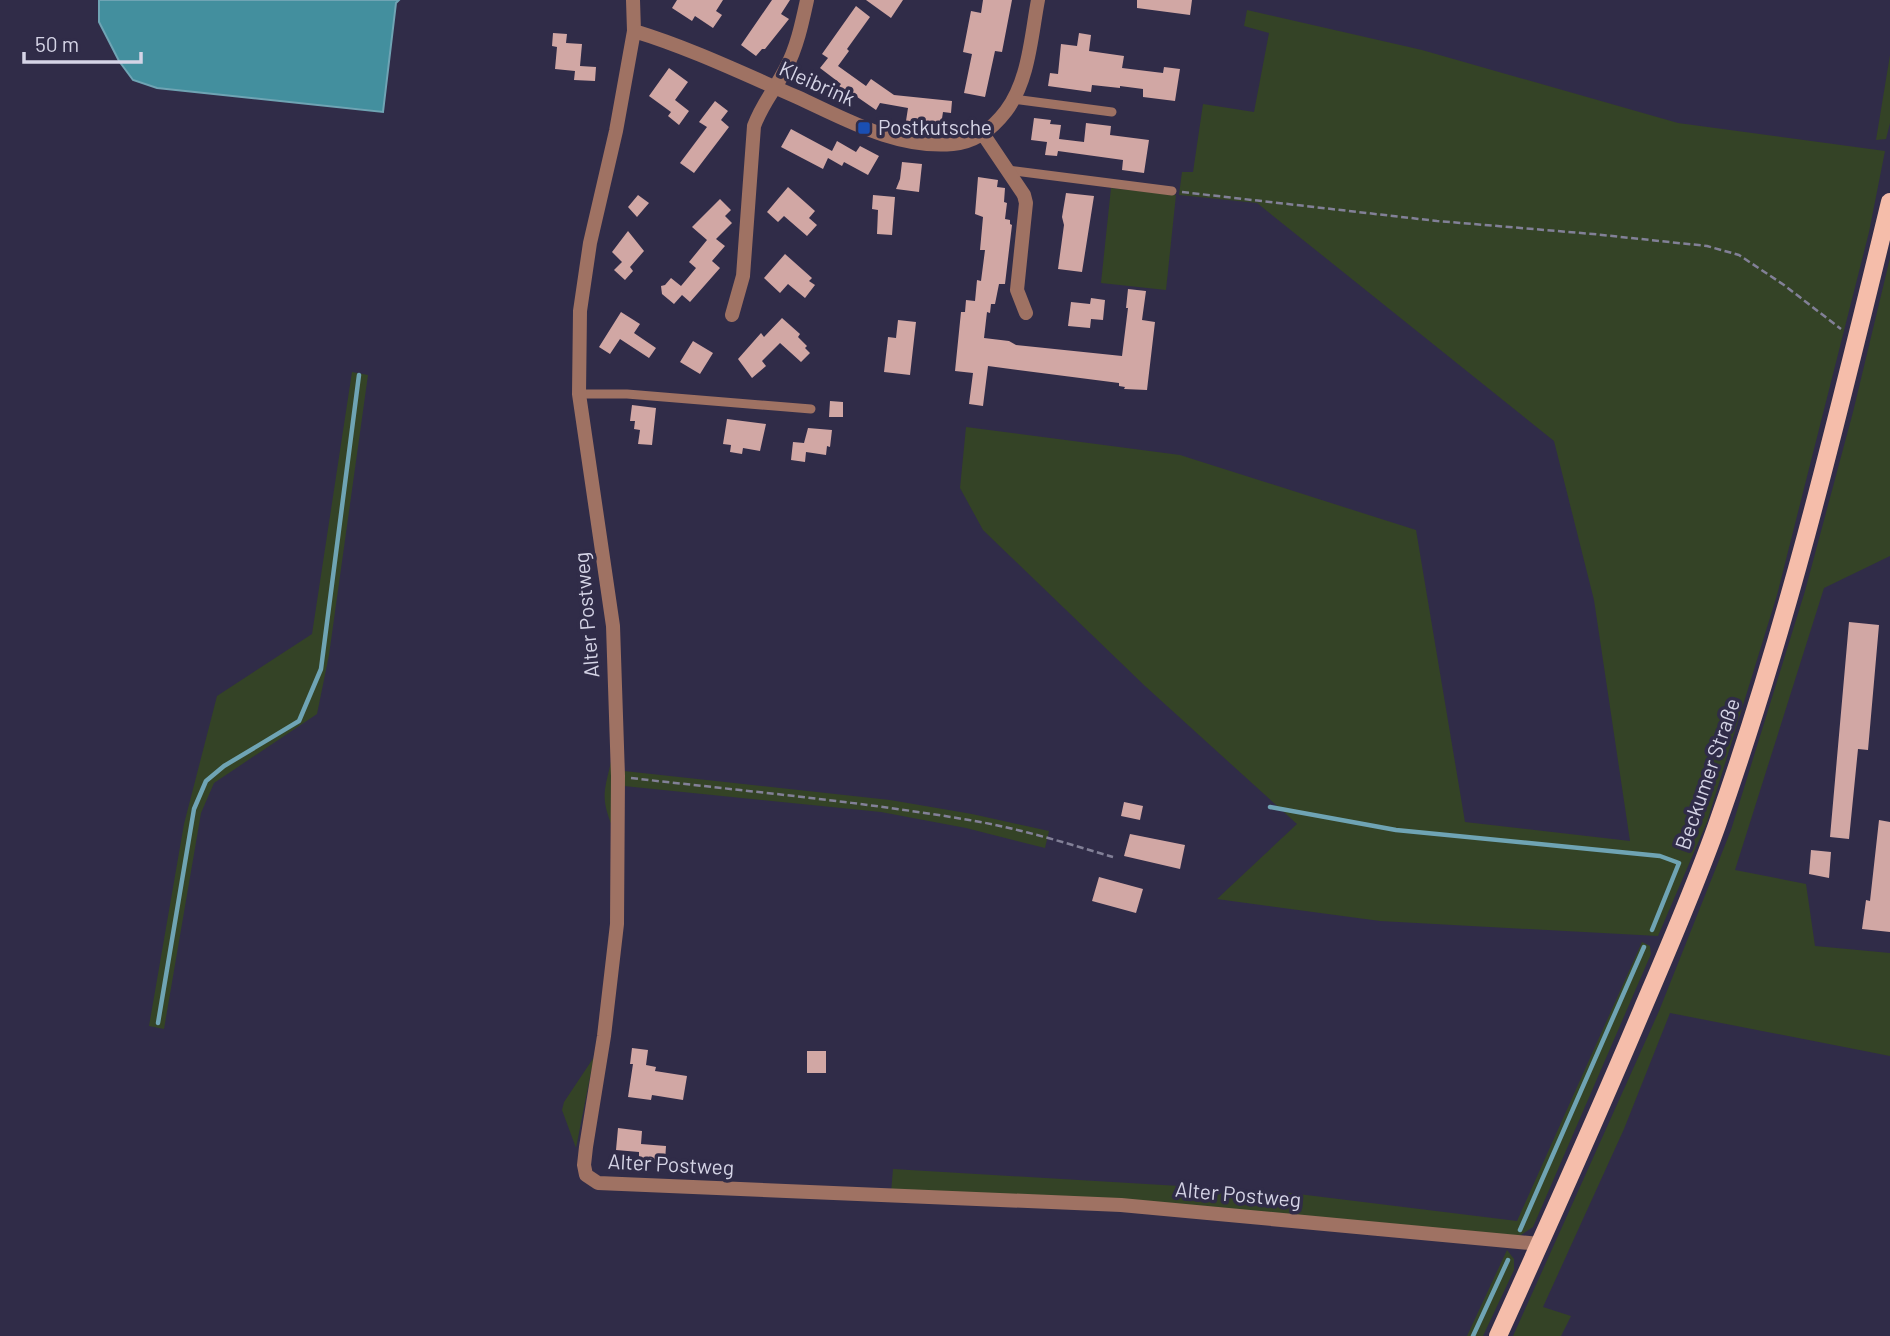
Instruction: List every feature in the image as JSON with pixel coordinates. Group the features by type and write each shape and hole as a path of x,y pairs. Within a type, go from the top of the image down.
{"main road":[{"name":"Beckumer Straße","path":"1498,1336 1597,1117 1717,825 1790,596 1890,202"}],"street":[{"name":"Alter Postweg","path":"633,0 635,31 616,131 590,243 580,311 579,394 613,626 618,776 617,925 604,1036 584,1165 586,1175 598,1183 1121,1205 1540,1244"},
{"path":"732,315 743,276 754,126 763,104 787,67 801,31 807,0"},
{"name":"Kleibrink","path":"635,31 775,87 888,138 951,145 983,134 1000,118 1013,99 1024,72 1038,0"},
{"path":"983,134 1024,195 1026,203 1017,290 1026,313"}],"lane":[{"path":"1013,99 1112,112"},
{"path":"1007,170 1172,191"},
{"path":"579,394 627,394 811,409"}],"path":[{"path":"1172,191 1437,221 1707,246 1739,256 1784,285 1856,341"},
{"path":"618,776 887,807 971,820 1053,839 1113,857"}],"shaded area":[{"path":"99,0 399,0 396,3 383,112 157,88 133,80 119,61 99,22"},
{"path":"1247,10 1422,50 1678,123 1885,151 1869,232 1777,595 1707,822 1658,936 1380,921 1217,899 1297,824 1145,686 983,530 960,488 966,427 1180,455 1416,530 1465,822 1630,841 1594,600 1554,441 1257,203 1179,195 1182,172 1193,172 1203,104 1254,112 1269,33 1244,26"},
{"path":"1890,55 1890,123 1886,139 1876,140"},
{"path":"1111,188 1176,195 1166,290 1101,283"},
{"path":"1890,258 1890,556 1824,588 1735,870 1806,884 1815,946 1890,953 1890,1056 1670,1013 1624,1129 1543,1307 1571,1316 1561,1336 1513,1336 1659,1011 1731,830 1805,591 1853,412"},
{"path":"352,372 368,375 329,655 317,714 214,783 201,813 164,1029 149,1026 184,824 217,696 312,634"},
{"path":"611,762 614,831 605,797"},
{"path":"624,771 890,800 1049,831 1045,848 966,828 881,812 624,786"},
{"path":"1642,942 1650,946 1651,954 1533,1227 1521,1235 1498,1238 891,1193 893,1169 1282,1192 1517,1221"},
{"path":"594,1057 576,1148 562,1110 564,1102"},
{"path":"1507,1250 1514,1259 1514,1270 1483,1336 1467,1336"}],"building":[{"path":"677,0 723,0 716,11 722,15 713,28 695,16 692,21 672,8"},
{"path":"772,0 790,0 781,14 789,19 756,56 741,45"},
{"path":"866,0 903,0 891,18"},
{"path":"983,0 1012,0 1002,52 995,51 985,97 964,93 972,54 963,52 971,11 981,13"},
{"path":"1137,0 1192,0 1190,15 1137,8"},
{"path":"856,6 870,17 838,66 866,86 871,79 894,95 952,101 951,113 943,112 941,125 906,121 908,108 880,103 876,110 850,92 848,95 838,88 841,84 820,68 828,58 822,54"},
{"path":"553,33 567,34 566,43 582,44 580,66 596,67 595,81 574,80 575,71 555,69 557,47 552,46"},
{"path":"1079,33 1091,35 1089,51 1124,56 1122,68 1163,73 1164,67 1180,69 1175,101 1143,97 1143,89 1120,86 1092,85 1091,92 1048,86 1050,73 1058,74 1061,44 1077,46"},
{"path":"669,68 688,82 675,100 689,111 679,125 668,116 671,112 649,96"},
{"path":"715,101 728,111 721,120 729,127 694,173 680,163 707,127 699,122"},
{"path":"1034,118 1051,120 1050,124 1061,125 1059,139 1084,142 1086,123 1111,126 1110,135 1149,140 1144,173 1122,170 1123,160 1058,151 1057,156 1045,155 1047,142 1031,140"},
{"path":"791,129 832,151 837,141 856,152 860,146 879,156 868,175 844,162 842,166 828,158 823,169 781,147"},
{"path":"902,162 922,164 919,192 896,189"},
{"path":"978,177 998,180 997,187 1005,188 1005,219 1010,220 1012,225 1005,284 999,284 995,304 991,304 990,313 987,312 984,338 1009,341 1016,345 1122,356 1128,289 1146,291 1142,320 1155,322 1147,390 1124,389 1119,383 988,366 983,406 969,404 973,373 955,371 961,312 965,312 966,300 975,301 985,250 980,250 983,217 975,214"},
{"path":"788,187 815,211 809,218 817,225 807,236 784,216 778,222 767,212"},
{"path":"1066,193 1094,196 1082,272 1058,269"},
{"path":"638,195 649,203 637,217 628,207"},
{"path":"873,195 895,197 892,235 877,234 878,210 872,209"},
{"path":"720,199 731,210 725,216 732,223 716,239 725,246 712,261 720,268 690,302 682,295 674,304 662,294 661,286 671,278 681,286 696,268 689,262 707,240 692,227"},
{"path":"628,231 644,251 630,267 633,271 625,280 614,270 622,262 612,252"},
{"path":"785,254 812,278 809,281 815,285 805,298 788,284 780,293 764,278"},
{"path":"1091,298 1105,300 1103,320 1091,319 1090,328 1068,326 1071,302 1090,304"},
{"path":"621,312 640,324 634,333 656,348 649,358 620,339 610,354 599,347"},
{"path":"782,318 800,334 798,337 810,353 801,362 780,343 762,361 766,366 752,378 738,359 761,333 764,337"},
{"path":"898,320 916,322 910,375 884,372 888,337 896,338"},
{"path":"693,341 713,353 700,374 680,362"},
{"path":"830,401 843,402 843,417 829,417"},
{"path":"632,405 656,408 652,445 638,444 640,430 634,429 635,421 630,421"},
{"path":"727,419 766,424 760,451 743,448 742,454 730,452 731,445 723,444"},
{"path":"808,428 832,430 826,455 806,452 805,462 791,460 793,442 804,443"},
{"path":"1849,622 1879,625 1868,750 1858,749 1849,839 1830,837"},
{"path":"1124,802 1143,806 1140,820 1121,816"},
{"path":"1879,820 1890,822 1890,932 1862,929 1866,900 1870,901"},
{"path":"1130,834 1185,845 1180,869 1124,856"},
{"path":"1811,850 1831,852 1829,878 1809,874"},
{"path":"1099,877 1143,889 1136,913 1092,901"},
{"path":"632,1048 648,1050 646,1065 656,1067 655,1071 687,1076 683,1100 652,1095 651,1100 628,1097 633,1064 630,1064"},
{"path":"807,1051 826,1051 826,1073 807,1073"},
{"path":"618,1128 642,1131 641,1144 666,1146 665,1162 639,1160 639,1152 616,1150"}],"waterway":[{"path":"158,1023 194,809 206,781 224,766 299,721 321,669 359,375"},
{"path":"1270,807 1396,830 1660,856 1679,863 1652,930"},
{"path":"1520,1230 1644,947"},
{"path":"1473,1336 1508,1260"}],"place":[{"name":"Postkutsche","path":"864,128"}]}
